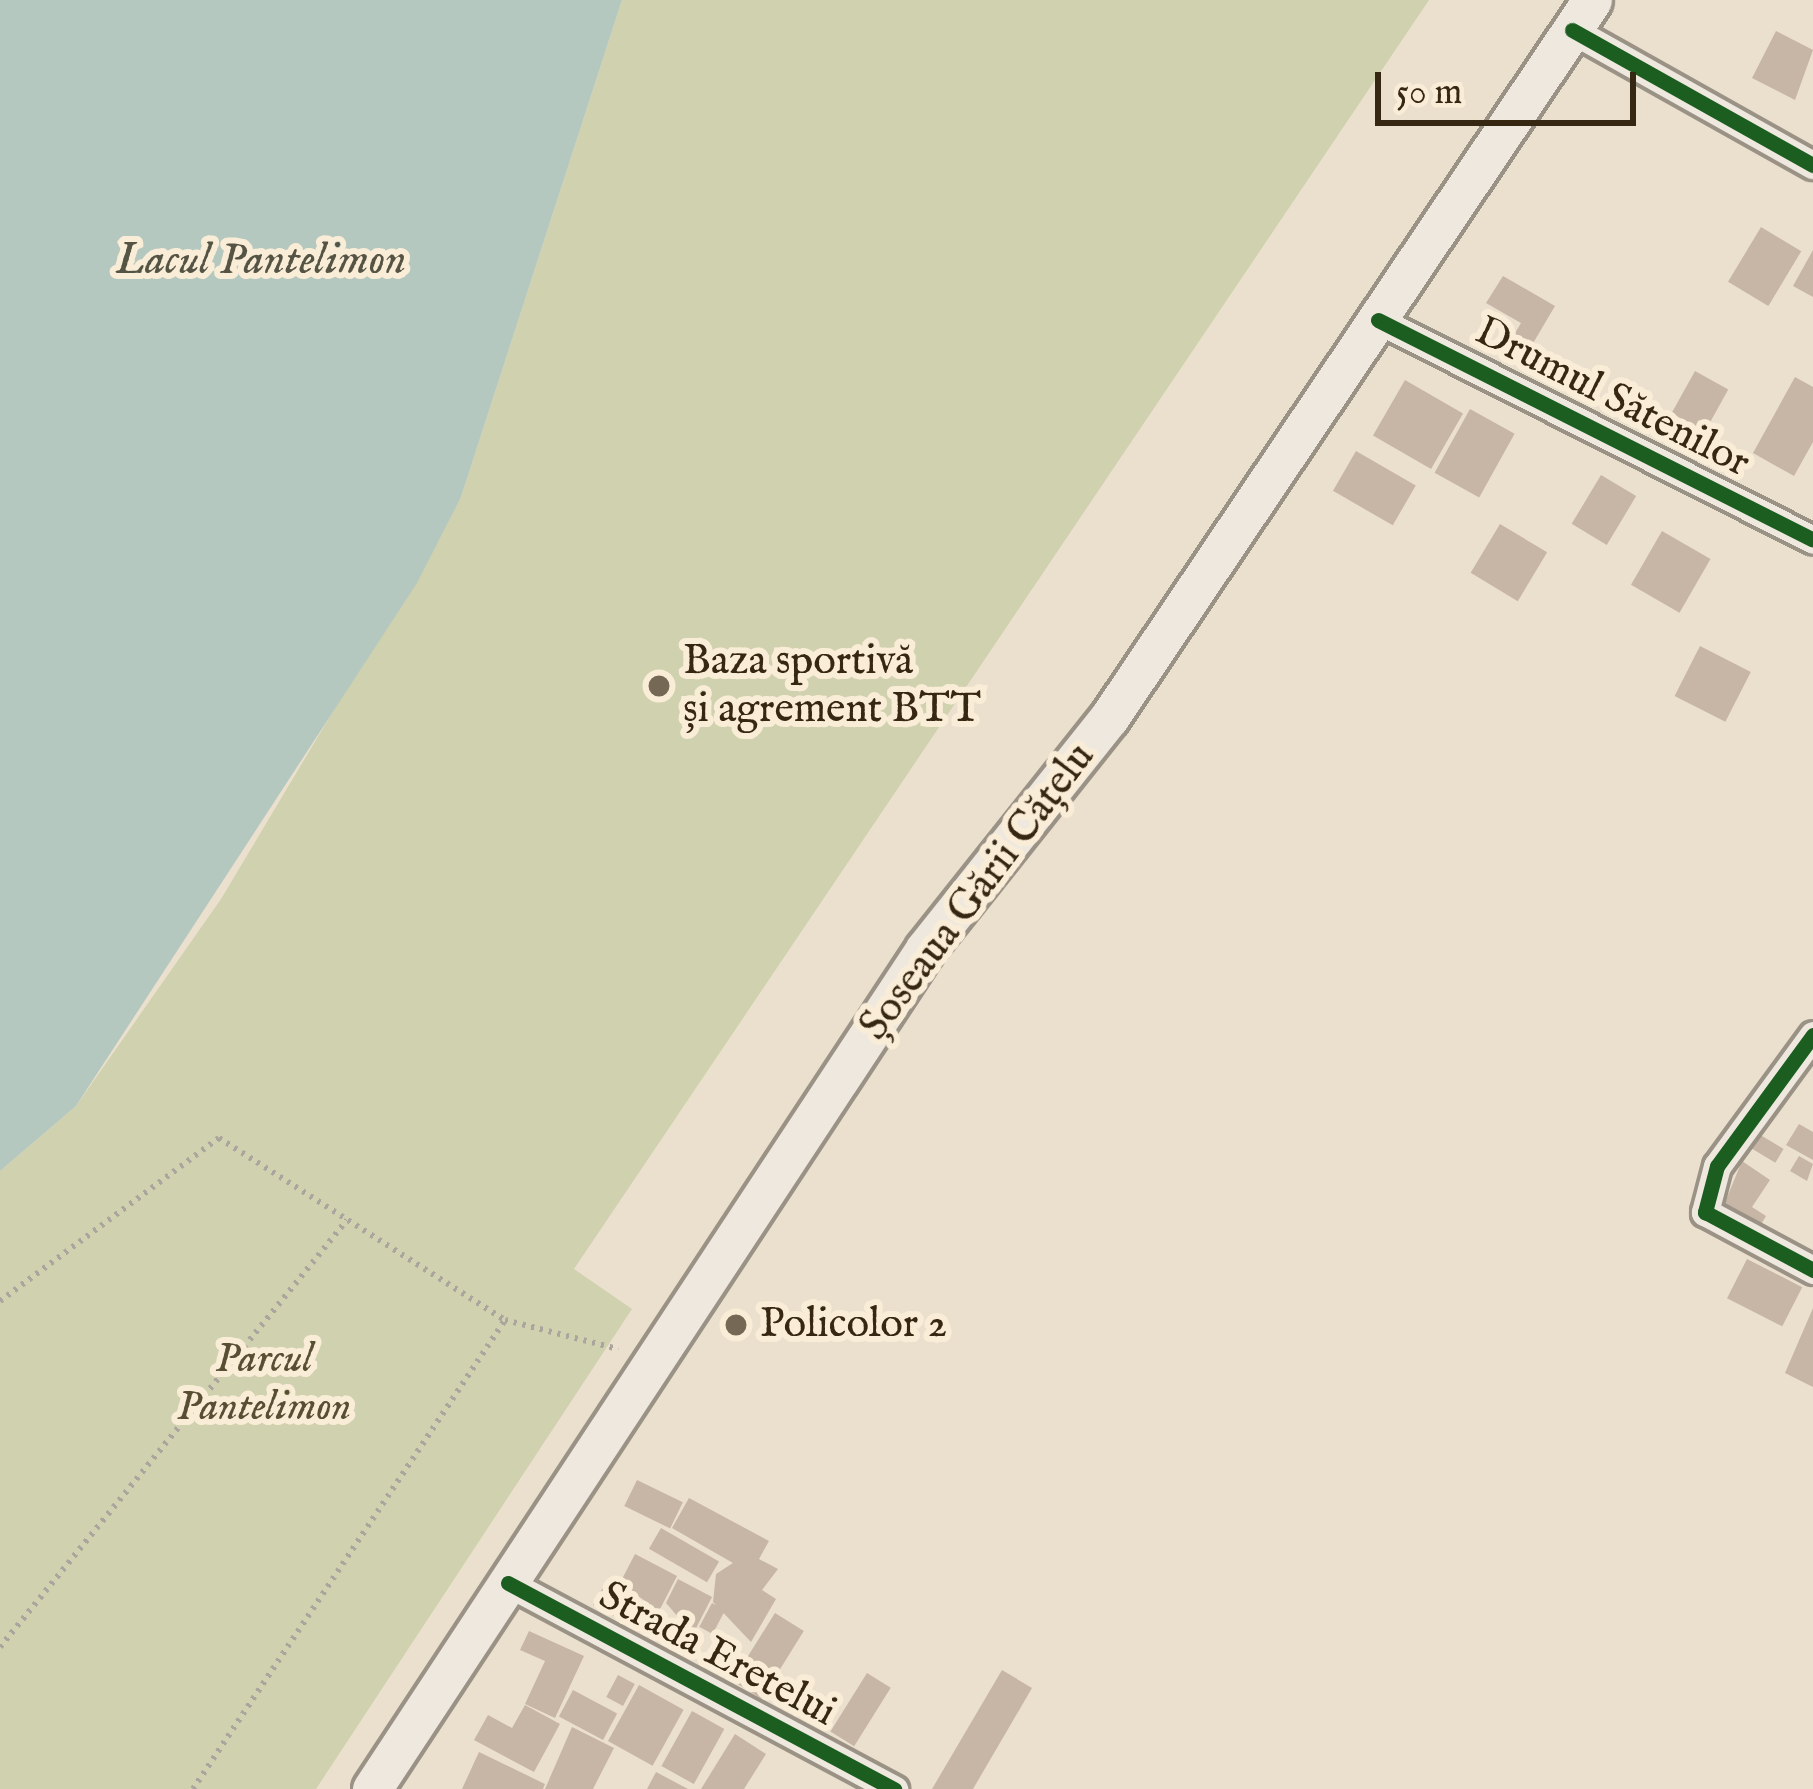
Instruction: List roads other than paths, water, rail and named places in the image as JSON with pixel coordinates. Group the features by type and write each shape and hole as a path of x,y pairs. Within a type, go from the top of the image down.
{"main road":[{"name":"Șoseaua Gării Cățelu","path":"386,1785 508,1583 925,949 1109,718 1582,15"}],"street":[{"path":"1582,15 1813,164"},
{"name":"Drumul Sătenilor","path":"1378,320 1813,540"},
{"path":"1813,1035 1718,1166 1705,1212 1813,1270"},
{"name":"Strada Eretelui","path":"508,1583 894,1789"}],"water":[{"name":"Lacul Pantelimon","path":"0,0 622,0 461,497 417,583 76,1106 0,1171"}],"place":[{"name":"Baza sportivă și agrement BTT","path":"659,686"},
{"name":"Policolor 2","path":"736,1325"}],"park label":[{"name":"Parcul Pantelimon","path":"264,1384"}]}
